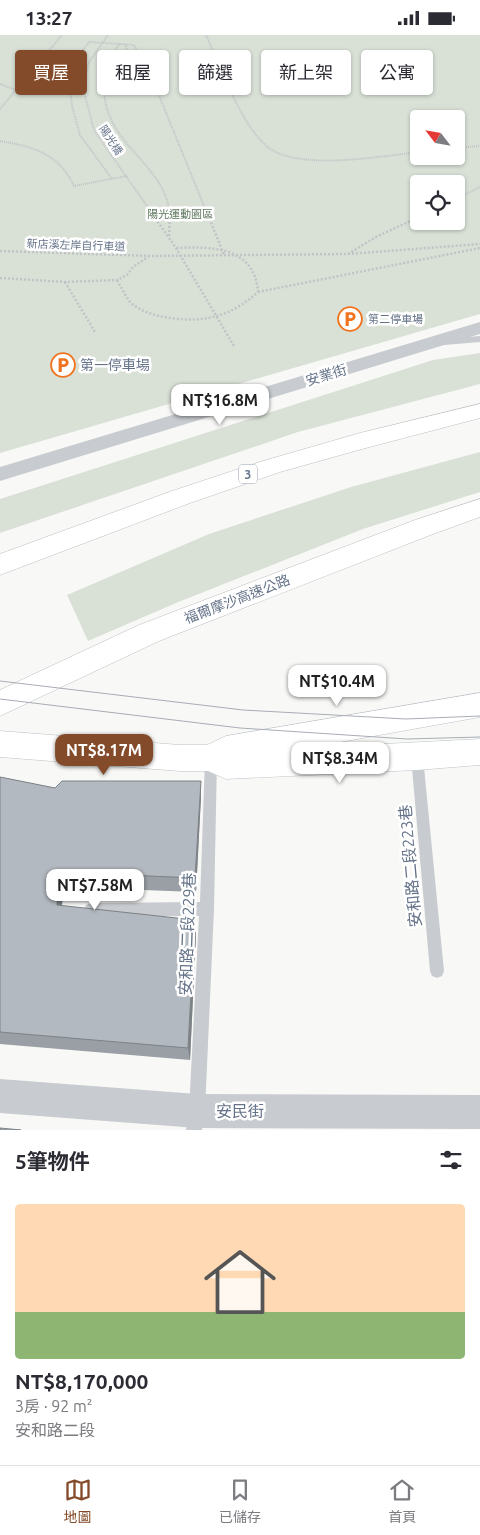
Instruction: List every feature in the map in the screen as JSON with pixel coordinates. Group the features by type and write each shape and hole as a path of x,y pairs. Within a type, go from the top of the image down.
{"main road":[{"name":"3","path":"12,561 133,513 243,475 348,443 480,411"},
{"name":"福爾摩沙高速公路","path":"0,704 149,633 424,527 480,508"},
{"path":"211,758 226,749 480,705"},
{"path":"0,744 170,757 211,758 226,765 417,757 480,752"}],"street":[{"name":"安業街","path":"0,474 480,328"},
{"name":"安民街","path":"0,1096 196,1121 480,1112"}],"lane":[{"path":"430,343 480,339"},
{"name":"安和路二段223巷","path":"417,757 437,971"},
{"name":"安和路二段229巷","path":"196,1121 211,758"},
{"path":"80,911 206,909"}],"path":[{"path":"50,50 62,35"},
{"name":"陽光橋","path":"108,35 89,62 83,88 94,130 169,236 234,347"},
{"path":"206,35 240,107 269,148 293,158 317,160 410,153"},
{"path":"112,179 80,135 72,106 69,77 76,58 89,42 134,45 137,50"},
{"path":"121,43 107,61 104,90 107,116 122,141 150,171 163,190 171,213 169,236"},
{"path":"125,44 127,50"},
{"path":"0,84 15,91"},
{"path":"0,109 15,92"},
{"path":"159,95 224,255"},
{"path":"0,141 38,150 59,161 68,172 74,185 126,177"},
{"path":"465,148 480,146"},
{"path":"465,194 480,187"},
{"path":"348,254 376,237 410,221"},
{"name":"新店溪左岸自行車道","path":"0,251 150,256 348,254 480,244"},
{"name":"新店溪左岸自行車道","path":"176,247 204,246 235,255 255,270 259,281 258,291"},
{"path":"0,278 65,282 118,280 130,302 141,310 182,321 203,321 217,319 245,305 258,291 480,248"},
{"name":"新店溪左岸自行車道","path":"118,280 127,275 142,260 150,256"},
{"path":"65,282 95,332"}],"green space":[{"name":"陽光運動園區","path":"0,35 480,35 480,314 0,453"},
{"path":"480,353 480,384 298,432 0,533 0,499 433,360"},
{"path":"480,452 480,492 363,529 176,603 88,641 67,595 209,534 351,487"}],"building":[{"path":"0,777 55,788 62,781 201,781 195,878 60,872 57,896 57,905 195,920 188,1048 0,1032"},
{"path":"0,1128 21,1130 0,1130"}],"tram line":[{"path":"0,681 243,710 406,719 480,716"},
{"path":"0,699 240,728 407,739 480,737"}],"place":[{"name":"第二停車場","path":"350,319"},
{"name":"第一停車場","path":"63,365"}]}
